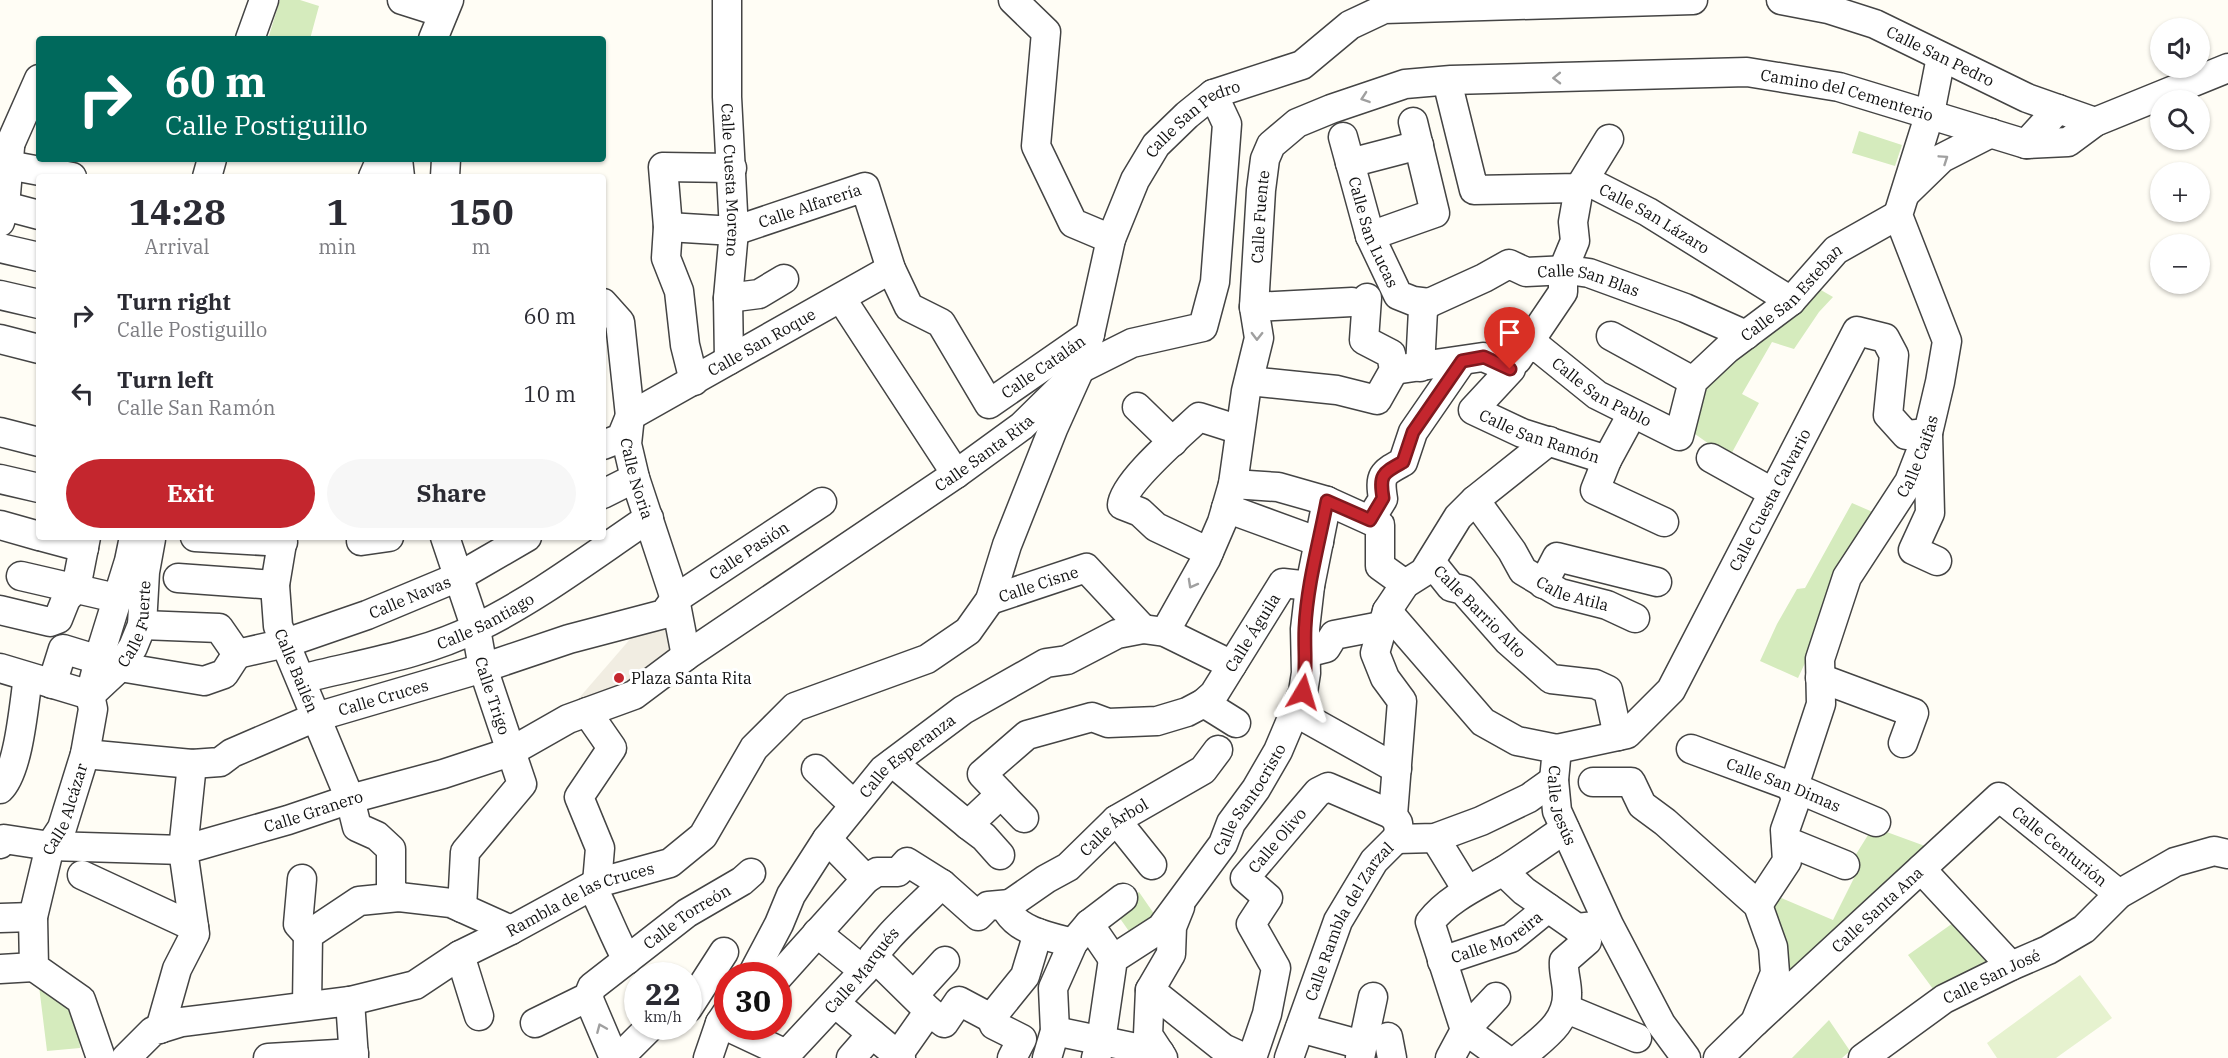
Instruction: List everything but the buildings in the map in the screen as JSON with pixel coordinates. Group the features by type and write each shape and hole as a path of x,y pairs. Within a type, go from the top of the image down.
{"street":[{"path":"251,36 264,0"},
{"path":"402,0 442,23"},
{"name":"Calle Cuesta Moreno","path":"728,0 728,97 734,231 728,298 729,360"},
{"path":"1013,0 1046,32 1036,146 1073,223 1110,238"},
{"name":"Calle San Pedro","path":"990,600 1007,545 1053,429 1080,369 1090,334 1110,238 1135,180 1156,145 1187,115 1213,94 1302,65 1350,25 1384,9 1693,0"},
{"name":"Calle San Pedro","path":"1781,0 1828,9 1875,24 2027,98 2095,122"},
{"path":"1901,205 1930,114 1941,57"},
{"path":"2026,144 2068,142 2095,122 2228,68"},
{"name":"Camino del Cementerio","path":"1616,77 1747,72 1839,87 2026,144"},
{"name":"Calle Fuente","path":"1154,631 1209,552 1230,496 1258,338 1254,307 1261,190 1265,159 1271,144 1297,123 1405,84 1616,77"},
{"name":"Calle San Lázaro","path":"1447,81 1474,190 1579,188 1591,183 1648,212 1791,301"},
{"path":"36,87 15,145 2,214 36,215"},
{"name":"Calle Santa Rita","path":"577,716 634,695 686,656 956,474 1022,426 1080,369 1132,342 1203,327 1215,282 1227,124 1213,94"},
{"path":"2026,144 2058,109"},
{"name":"Calle San Esteban","path":"1692,381 1727,349 1791,301 1836,250 1901,205 1942,158 1991,133"},
{"name":"Calle San Lucas","path":"1370,236 1435,213 1416,134 1346,150 1370,236 1374,296 1429,303"},
{"path":"1254,307 1374,296 1364,340 1391,354 1407,368 1484,357 1518,358 1563,292 1563,270 1575,240 1573,222 1579,188 1609,139"},
{"path":"15,145 36,157"},
{"path":"45,162 67,174"},
{"path":"694,381 685,345 679,291 666,258 668,227 663,167 732,168"},
{"name":"Calle Alfarería","path":"668,227 734,231 865,187 891,269"},
{"name":"Calle Caifas","path":"1758,905 1787,861 1785,830 1796,799 1791,786 1798,774 1821,704 1820,659 1846,577 1909,482 1928,433 1940,382 1947,341 1901,205"},
{"path":"0,248 36,256"},
{"name":"Calle San Blas","path":"1429,303 1509,264 1526,272 1563,270 1589,273 1685,308 1746,335"},
{"name":"Calle San Roque","path":"630,416 891,269"},
{"name":"Calle Catalán","path":"891,269 909,307 941,323 989,404 1090,334"},
{"path":"728,298 759,294 784,279"},
{"path":"0,295 36,303"},
{"path":"841,298 956,474"},
{"path":"1249,381 1337,390 1377,400 1407,368 1423,310 1429,303"},
{"name":"Calle Noria","path":"606,306 620,322 630,416 627,444 635,478 675,599 686,656"},
{"name":"Calle Cuesta Calvario","path":"1557,748 1627,734 1671,690 1857,331 1885,338 1894,355 1888,415 1906,435 1928,433"},
{"path":"1611,336 1692,381"},
{"path":"0,339 36,348"},
{"name":"Calle San Pablo","path":"1518,358 1540,349 1597,394 1632,414 1679,436 1692,381"},
{"name":"Calle San Ramón","path":"1518,358 1473,410 1522,433 1607,460 1595,490 1664,522"},
{"path":"1370,520 1383,498 1380,483 1385,472 1403,462 1413,432 1462,361"},
{"path":"1137,407 1173,442"},
{"path":"1607,460 1632,414"},
{"path":"606,444 621,438 630,416"},
{"path":"1209,552 1156,527 1140,512 1122,505 1122,499 1133,481 1199,417 1240,430"},
{"path":"0,432 36,441"},
{"path":"1928,433 1930,513 1913,550 1937,561"},
{"name":"Calle Barrio Alto","path":"1549,441 1475,500 1458,518 1431,562 1451,587 1463,590 1508,641 1551,679 1595,684 1608,690 1618,736"},
{"path":"1711,458 1772,492"},
{"path":"606,492 635,478"},
{"path":"0,479 36,487"},
{"path":"1230,496 1278,486 1327,501 1380,525 1380,566 1405,584"},
{"path":"1230,496 1319,542"},
{"name":"Calle Atila","path":"1475,500 1512,551 1523,571 1560,593 1607,605 1635,618"},
{"name":"Calle Santocristo","path":"1113,959 1161,928 1223,844 1231,823 1256,789 1278,751 1303,692 1306,673 1305,629 1310,586 1327,501"},
{"name":"Calle Pasión","path":"675,599 822,502"},
{"name":"Calle Santiago","path":"301,679 425,648 476,629 542,590 649,518"},
{"path":"0,525 36,535"},
{"path":"0,610 50,622 58,619 66,599 76,588 85,543 66,540"},
{"path":"109,663 116,598 129,561 133,540"},
{"name":"Calle Fuerte","path":"90,695 109,663 133,646 142,625 145,572 150,540"},
{"name":"Calle Bailén","path":"283,540 275,585 278,626 350,799 357,827 378,836 392,849 391,888 399,897"},
{"path":"361,541 368,540"},
{"name":"Calle Trigo","path":"445,540 476,629 483,668 522,784 465,852 462,908"},
{"name":"Calle Navas","path":"237,654 286,643 367,615 458,577 522,540"},
{"path":"1544,584 1557,557 1657,582"},
{"path":"1431,562 1424,573 1405,584 1384,619 1375,652 1384,678 1402,701 1394,827 1435,838 1529,798 1554,780"},
{"name":"Calle Cisne","path":"990,600 1086,568 1154,631"},
{"path":"21,576 116,598"},
{"path":"178,578 275,585"},
{"name":"Calle Águila","path":"1001,794 982,774 1027,735 1092,717 1108,723 1157,721 1187,712 1204,703 1214,694 1283,583 1310,586"},
{"name":"Calle Cruces","path":"85,754 192,764 220,762 232,753 316,717 483,668 568,639 664,614 675,599"},
{"name":"Rambla de las Cruces","path":"126,1058 153,1031 182,1022 350,1001 415,985 460,955 595,884 669,863 703,836 754,748 795,707 927,659 969,632 990,600"},
{"path":"1306,653 1326,648 1334,635 1384,619"},
{"name":"Calle Jesús","path":"1384,619 1483,722 1517,741 1557,748 1554,780 1557,812 1609,925 1661,1024 1686,1058"},
{"path":"0,789 5,784 8,750 40,680 63,649 109,663 204,681 224,674 237,654 219,628 142,625"},
{"path":"1154,631 1232,665"},
{"name":"Calle Esperanza","path":"767,962 791,895 827,839 883,770 963,710 1046,663 1067,660 1117,634 1154,631"},
{"path":"0,668 90,695"},
{"path":"1820,678 1914,713 1903,743"},
{"name":"Calle Alcázar","path":"34,967 33,917 50,846 63,828 85,754 93,708 90,695"},
{"path":"1204,703 1236,723"},
{"path":"1295,712 1397,769"},
{"path":"577,716 612,748 579,797 600,848 595,884 614,936 627,960"},
{"name":"Calle Granero","path":"1,840 50,846 183,850 288,820 350,799 443,774 510,752 577,716"},
{"name":"Calle San Dimas","path":"1691,749 1791,786 1876,822"},
{"name":"Calle Árbol","path":"942,884 978,916 988,906 1010,904 1068,867 1116,819 1203,770 1218,750"},
{"path":"893,763 984,837 1000,855"},
{"path":"160,1029 177,969 195,934 183,850 192,764"},
{"path":"816,769 854,805"},
{"path":"1593,782 1631,782 1642,805 1665,822 1758,905 1773,947 1775,973 1755,1022"},
{"name":"Calle Olivo","path":"1252,1058 1267,1014 1276,968 1251,924 1268,898 1245,878 1318,792 1328,787 1394,827"},
{"path":"968,825 1001,794 1024,818"},
{"name":"Calle Santa Ana","path":"1718,1058 1999,797"},
{"name":"Calle Centurión","path":"1999,797 2120,894"},
{"path":"1116,819 1152,865"},
{"name":"Calle Rambla del Zarzal","path":"1289,1058 1338,921 1394,827"},
{"path":"1504,1058 1465,1030 1430,922 1435,915 1467,890 1503,871 1565,829"},
{"path":"1435,838 1467,890"},
{"path":"827,839 866,879"},
{"path":"1786,841 1845,865"},
{"name":"Calle San José","path":"1863,1058 1944,999 2048,950 2084,929 2120,894 2175,862 2214,851 2228,854"},
{"path":"779,962 817,933 866,879 877,872 898,872 907,862 942,884"},
{"name":"Calle Torreón","path":"535,1023 588,997 592,987 687,913 742,881 745,868 791,895"},
{"path":"1921,869 2011,966"},
{"path":"1503,871 1524,891 1577,928 1587,940 1564,961 1563,974 1568,990 1567,1009 1559,1023 1520,1058"},
{"path":"82,875 194,927"},
{"path":"302,879 298,924 308,935 307,1006"},
{"name":"Calle Marqués","path":"785,1056 835,1004 904,921 942,884"},
{"path":"308,935 360,901 399,897 451,903 511,930"},
{"path":"1162,1055 1148,1035 1150,990 1172,954 1172,927 1185,897"},
{"path":"1123,898 1081,933 1053,988 1051,1045 1162,1055"},
{"path":"1010,904 1008,912 1014,921 1038,933 1081,933 1113,959 1098,1049"},
{"name":"Calle Moreira","path":"1442,961 1511,938 1548,908"},
{"path":"0,918 33,917"},
{"path":"1577,928 1609,925"},
{"path":"817,933 869,964 922,1003 944,1023 959,1001 991,1018 994,1025 1022,1039 1012,1058"},
{"path":"991,1018 1024,976 1038,933"},
{"path":"702,986 724,952"},
{"path":"460,955 479,1016"},
{"path":"835,1004 900,1057 922,1003 945,961"},
{"path":"0,969 34,967 81,1000 101,1058"},
{"path":"1150,990 1223,1048 1245,1058"},
{"path":"588,997 614,1058"},
{"path":"1300,1028 1375,1049 1373,997"},
{"path":"1450,1058 1465,1030 1496,997"},
{"path":"268,1058 354,1055 350,1001"},
{"path":"1567,1009 1631,1048 1661,1024"},
{"path":"851,1058 872,1034"},
{"path":"619,1058 637,1040"},
{"path":"708,1058 715,1040"},
{"path":"760,1040 785,1056"}],"green space":[{"path":"280,0 300,0 319,6 311,36 269,36"},
{"path":"1859,131 1902,145 1895,166 1852,153"},
{"path":"1814,286 1833,297 1819,312 1794,349 1772,342 1742,394 1759,403 1729,458 1695,434 1693,416 1714,370"},
{"path":"1852,503 1875,513 1798,678 1760,661 1797,589 1805,588"},
{"path":"1873,827 1925,846 1779,985 1772,911 1779,897 1833,920 1855,876 1845,872"},
{"path":"1139,892 1159,921 1133,937 1119,917 1117,907"},
{"path":"1953,923 1986,961 1933,989 1908,955"},
{"path":"2080,975 2112,1018 2056,1058 1997,1058 1987,1043"},
{"path":"43,985 78,1017 80,1048 47,1051 39,986"},
{"path":"1829,1020 1850,1051 1842,1058 1792,1058"}],"shaded area":[{"name":"Plaza Santa Rita","path":"662,624 675,640 676,645 616,697 573,705 638,630"}],"place":[{"name":"Plaza Santa Rita","path":"619,678"}],"route":[{"path":"1303,692 1306,673 1305,629 1310,586 1327,501 1370,520 1383,498 1380,483 1385,472 1403,462 1413,432 1462,361 1484,357 1510,369"}]}
